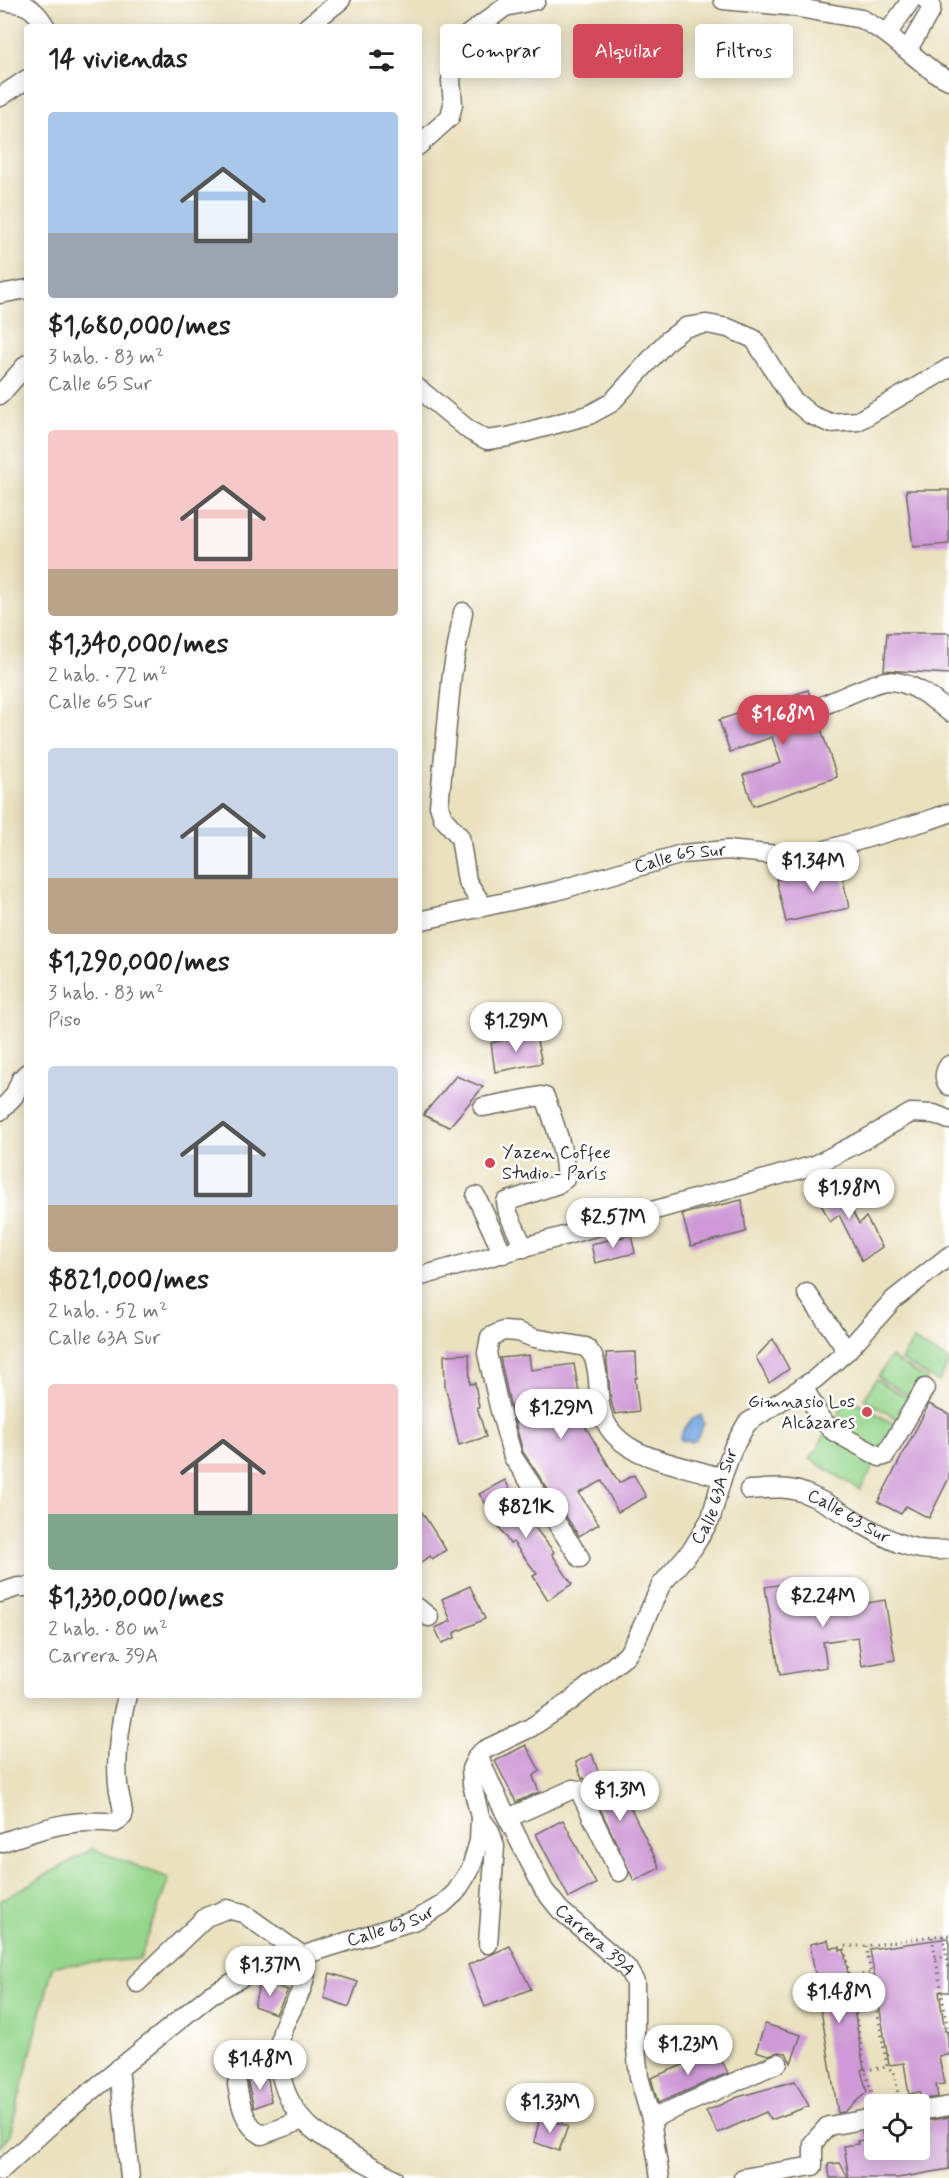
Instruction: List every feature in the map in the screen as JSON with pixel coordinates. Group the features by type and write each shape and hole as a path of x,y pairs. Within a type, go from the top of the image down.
{"street":[{"path":"311,24 341,0"},
{"path":"422,142 450,117 453,104 451,81 454,57 462,39 505,7 536,0"},
{"path":"723,0 788,6 862,19 908,49 935,73 949,80"},
{"path":"887,34 911,0"},
{"path":"908,49 931,10 931,5 926,0"},
{"path":"0,2 21,3 37,12 44,24"},
{"path":"0,97 24,81"},
{"path":"0,294 24,290"},
{"path":"422,391 470,431 487,440 508,437 589,415 611,403 668,340 686,327 707,324 728,328 754,339 792,399 811,415 830,423 858,422 949,368"},
{"path":"0,395 24,367"},
{"path":"464,612 452,674 438,806 443,818 460,837 467,881 483,906"},
{"path":"824,705 885,681 905,684 931,697 949,712"},
{"name":"Calle 65 Sur","path":"422,920 556,891 682,854 727,850 778,855 812,854 949,813"},
{"path":"949,1065 945,1072 945,1082 949,1086"},
{"path":"0,1111 14,1096 24,1076"},
{"path":"483,1107 542,1096 545,1097 553,1122 566,1167 565,1179 558,1184 508,1200 505,1203 524,1248"},
{"path":"422,1276 816,1165 911,1113 934,1114 949,1120"},
{"path":"476,1196 503,1254"},
{"name":"Calle 63A Sur","path":"486,1750 530,1728 568,1703 627,1654 638,1638 661,1585 693,1548 711,1518 733,1448 747,1423 803,1386 847,1351 893,1300 949,1256"},
{"path":"807,1293 847,1351"},
{"path":"580,1558 513,1457 487,1353 490,1337 503,1331 518,1332 534,1338 586,1347 594,1358 601,1409 606,1426 619,1440 637,1452 657,1460 679,1464 722,1478"},
{"path":"803,1386 821,1419 833,1431 880,1457 885,1456 925,1388"},
{"name":"Calle 63 Sur","path":"749,1490 782,1488 804,1493 888,1539 915,1549 949,1550"},
{"path":"0,1593 24,1587"},
{"path":"0,1843 68,1822 93,1820 115,1823 123,1816 118,1784 119,1727 126,1698"},
{"name":"Calle 63 Sur","path":"0,2171 57,2119 210,1995 253,1971 416,1920 442,1905 456,1892 471,1868 479,1841 480,1817 471,1769 486,1750"},
{"name":"Carrera 39A","path":"486,1750 508,1818 544,1890 560,1910 627,1968 634,1982 635,2039 639,2077 651,2119 660,2178"},
{"path":"508,1818 573,1790 579,1790 619,1872"},
{"path":"480,1817 490,1831 495,1846 488,1944"},
{"path":"137,1983 206,1917 227,1909 243,1913 303,1956 307,1964 306,1975 283,2026 279,2054 281,2080 290,2102 303,2120 322,2136 393,2178"},
{"path":"651,2119 778,2063"},
{"path":"119,2068 130,2178"},
{"path":"237,2084 240,2103 252,2130 262,2135 303,2120"},
{"path":"930,2109 949,2106"},
{"path":"743,2178 814,2172 813,2143 828,2126 864,2120"}],"path":[{"path":"873,2094 866,2070 844,1946 866,1946 949,1935"},
{"path":"932,1936 949,2037"},
{"path":"943,1936 949,1969"},
{"path":"866,1946 887,2067"},
{"path":"935,1958 947,1956"},
{"path":"850,1977 871,1973"},
{"path":"941,1991 949,1991"},
{"path":"856,2012 877,2008"},
{"path":"866,2070 887,2067 894,2072 898,2094"}],"green space":[{"path":"913,1340 949,1361 939,1382 901,1360"},
{"path":"890,1357 927,1379 915,1399 878,1377"},
{"path":"876,1379 914,1402 902,1422 864,1399"},
{"path":"849,1397 898,1427 882,1454 832,1424"},
{"path":"827,1432 876,1462 860,1490 810,1459"},
{"path":"92,1849 169,1878 140,1959 53,1966 10,2134 0,2147 0,1901"}],"water":[{"path":"701,1415 704,1424 696,1440 691,1442 681,1440 682,1433 691,1420"}],"building":[{"path":"906,490 949,490 949,544 913,547"},
{"path":"887,633 949,633 949,674 884,670"},
{"path":"808,690 837,777 753,806 743,775 781,763 772,737 730,752 719,720"},
{"path":"840,865 849,908 786,922 776,879"},
{"path":"535,1033 542,1063 495,1072 491,1043"},
{"path":"456,1076 483,1087 449,1127 423,1115"},
{"path":"834,1177 859,1224 866,1217 882,1247 862,1261 839,1215 830,1222 817,1196"},
{"path":"742,1200 746,1232 691,1246 682,1214"},
{"path":"631,1235 635,1253 595,1263 591,1244"},
{"path":"773,1339 789,1369 769,1383 756,1357"},
{"path":"636,1352 637,1378 635,1378 639,1411 615,1414 611,1401 606,1353"},
{"path":"469,1354 470,1384 475,1383 479,1407 477,1407 486,1437 459,1445 445,1385 444,1355"},
{"path":"529,1355 531,1370 574,1364 585,1426 619,1483 634,1475 646,1497 618,1512 602,1481 579,1493 599,1524 579,1536 523,1452 500,1358"},
{"path":"929,1404 949,1414 949,1478 929,1518 906,1506 901,1514 878,1502"},
{"path":"505,1480 519,1507 554,1552 552,1554 572,1584 548,1600 533,1576 537,1574 513,1542 510,1544 496,1522 498,1521 479,1494"},
{"path":"422,1512 446,1550 432,1559 430,1556 422,1561"},
{"path":"813,1579 819,1611 885,1600 895,1660 862,1666 858,1637 823,1642 827,1667 780,1675 765,1587"},
{"path":"470,1586 485,1619 454,1633 455,1638 442,1643 435,1628 451,1621 442,1599"},
{"path":"526,1745 540,1771 533,1776 539,1792 516,1802 495,1761"},
{"path":"592,1754 605,1791 619,1784 660,1868 634,1881 589,1785 584,1778 582,1779 576,1762"},
{"path":"563,1820 596,1884 569,1898 536,1834"},
{"path":"949,1938 949,1992 939,1992 949,2055 939,2056 944,2084 936,2085 938,2097 930,2098 930,2094 920,2094 920,2092 909,2094 904,2063 889,2065 870,1949"},
{"path":"828,1940 830,1948 840,1947 840,1950 844,1950 864,2069 861,2070 867,2092 844,2112 838,2113 810,1944"},
{"path":"510,1946 531,1989 485,2007 468,1965"},
{"path":"330,1973 358,1982 349,2007 324,1998"},
{"path":"260,1981 288,1990 276,2014 254,2006"},
{"path":"765,2024 801,2035 791,2063 786,2053 768,2055 756,2051"},
{"path":"717,2051 728,2073 658,2103 651,2078"},
{"path":"268,2078 271,2101 254,2108 247,2079"},
{"path":"795,2081 809,2106 771,2120 766,2112 718,2133 706,2111 738,2097"},
{"path":"540,2117 568,2126 559,2151 534,2142"},
{"path":"949,2117 949,2169 898,2178 849,2178 844,2146 858,2144 857,2141 864,2140 864,2160 930,2160 930,2120"},
{"path":"840,2163 848,2178 830,2178 828,2164"}],"place":[{"name":"Yazen Coffee Studio - París","path":"490,1163"},
{"name":"Gimnasio Los Alcázares","path":"867,1412"}]}
